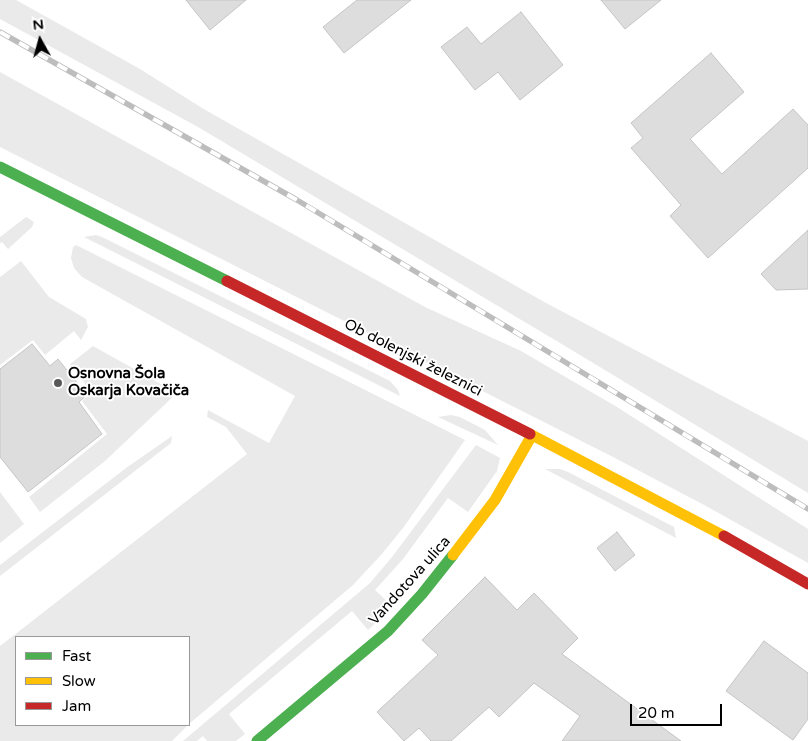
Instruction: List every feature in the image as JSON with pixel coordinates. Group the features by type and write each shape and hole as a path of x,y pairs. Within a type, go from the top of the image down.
{"street":[{"name":"Ob dolenjski železnici","path":"0,167 532,435 696,520 808,584"},
{"name":"Vandotova ulica","path":"257,741 388,631 422,594 495,500 532,435"}],"shaded area":[{"path":"0,0 16,0 140,69 202,108 546,303 808,441 808,493 198,127 0,19"},
{"path":"0,72 425,307 521,351 617,407 808,529 808,563 613,457 0,147"},
{"path":"26,217 34,222 32,227 8,249 2,242 0,243 0,237"},
{"path":"96,235 390,381 398,390 400,396 84,237"},
{"path":"76,245 465,440 403,528 353,585 190,723 190,636 15,636 15,726 187,726 172,741 0,741 0,646 247,454 226,427 207,417 208,410 269,443 295,396 82,277 74,268 71,258 73,247"},
{"path":"21,261 49,297 86,319 88,327 81,340 74,331 45,355 33,340 0,365 0,277"},
{"path":"93,346 177,393 105,461 40,512 29,497 107,434 82,401 92,393 70,364"},
{"path":"451,415 460,417 485,430 498,445 438,417"},
{"path":"172,436 171,443 0,576 0,565 126,468"},
{"path":"476,445 500,458 497,471 468,512 448,498 403,559 375,590 393,607 368,630 352,611 229,714 245,734 236,741 207,741 203,736 197,741 183,741 370,583 392,557"},
{"path":"545,469 560,469 568,472 674,527 676,538"},
{"path":"0,492 24,524 0,543"}],"building":[{"path":"186,0 246,0 210,30"},
{"path":"357,0 411,0 344,53 323,27"},
{"path":"601,0 661,0 625,29"},
{"path":"521,12 563,65 520,100 498,72 475,90 441,47 467,27 481,44"},
{"path":"711,53 744,92 690,139 722,174 793,109 808,125 808,168 708,258 670,216 681,205 631,148 643,138 631,123"},
{"path":"808,230 808,289 776,290 761,274"},
{"path":"32,344 50,366 58,359 87,395 79,402 102,434 28,492 0,457 0,369"},
{"path":"617,532 635,555 615,571 597,548"},
{"path":"485,577 517,610 534,593 578,638 562,654 681,741 562,741 580,716 534,683 499,717 489,707 451,741 431,741 419,728 404,741 377,712 438,655 422,640"},
{"path":"764,641 808,673 808,719 793,740 726,691"}],"railway":[{"path":"0,32 297,200 808,509"}],"traffic: fast":[{"path":"0,167 227,281"},
{"path":"257,741 388,631 422,594 453,555"}],"traffic: slow":[{"path":"530,434 724,536"},
{"path":"453,555 495,500 532,435"}],"traffic: jam":[{"path":"227,281 530,434"},
{"path":"724,536 808,584"}],"place":[{"name":"Osnovna Šola Oskarja Kovačiča","path":"58,383"}]}
